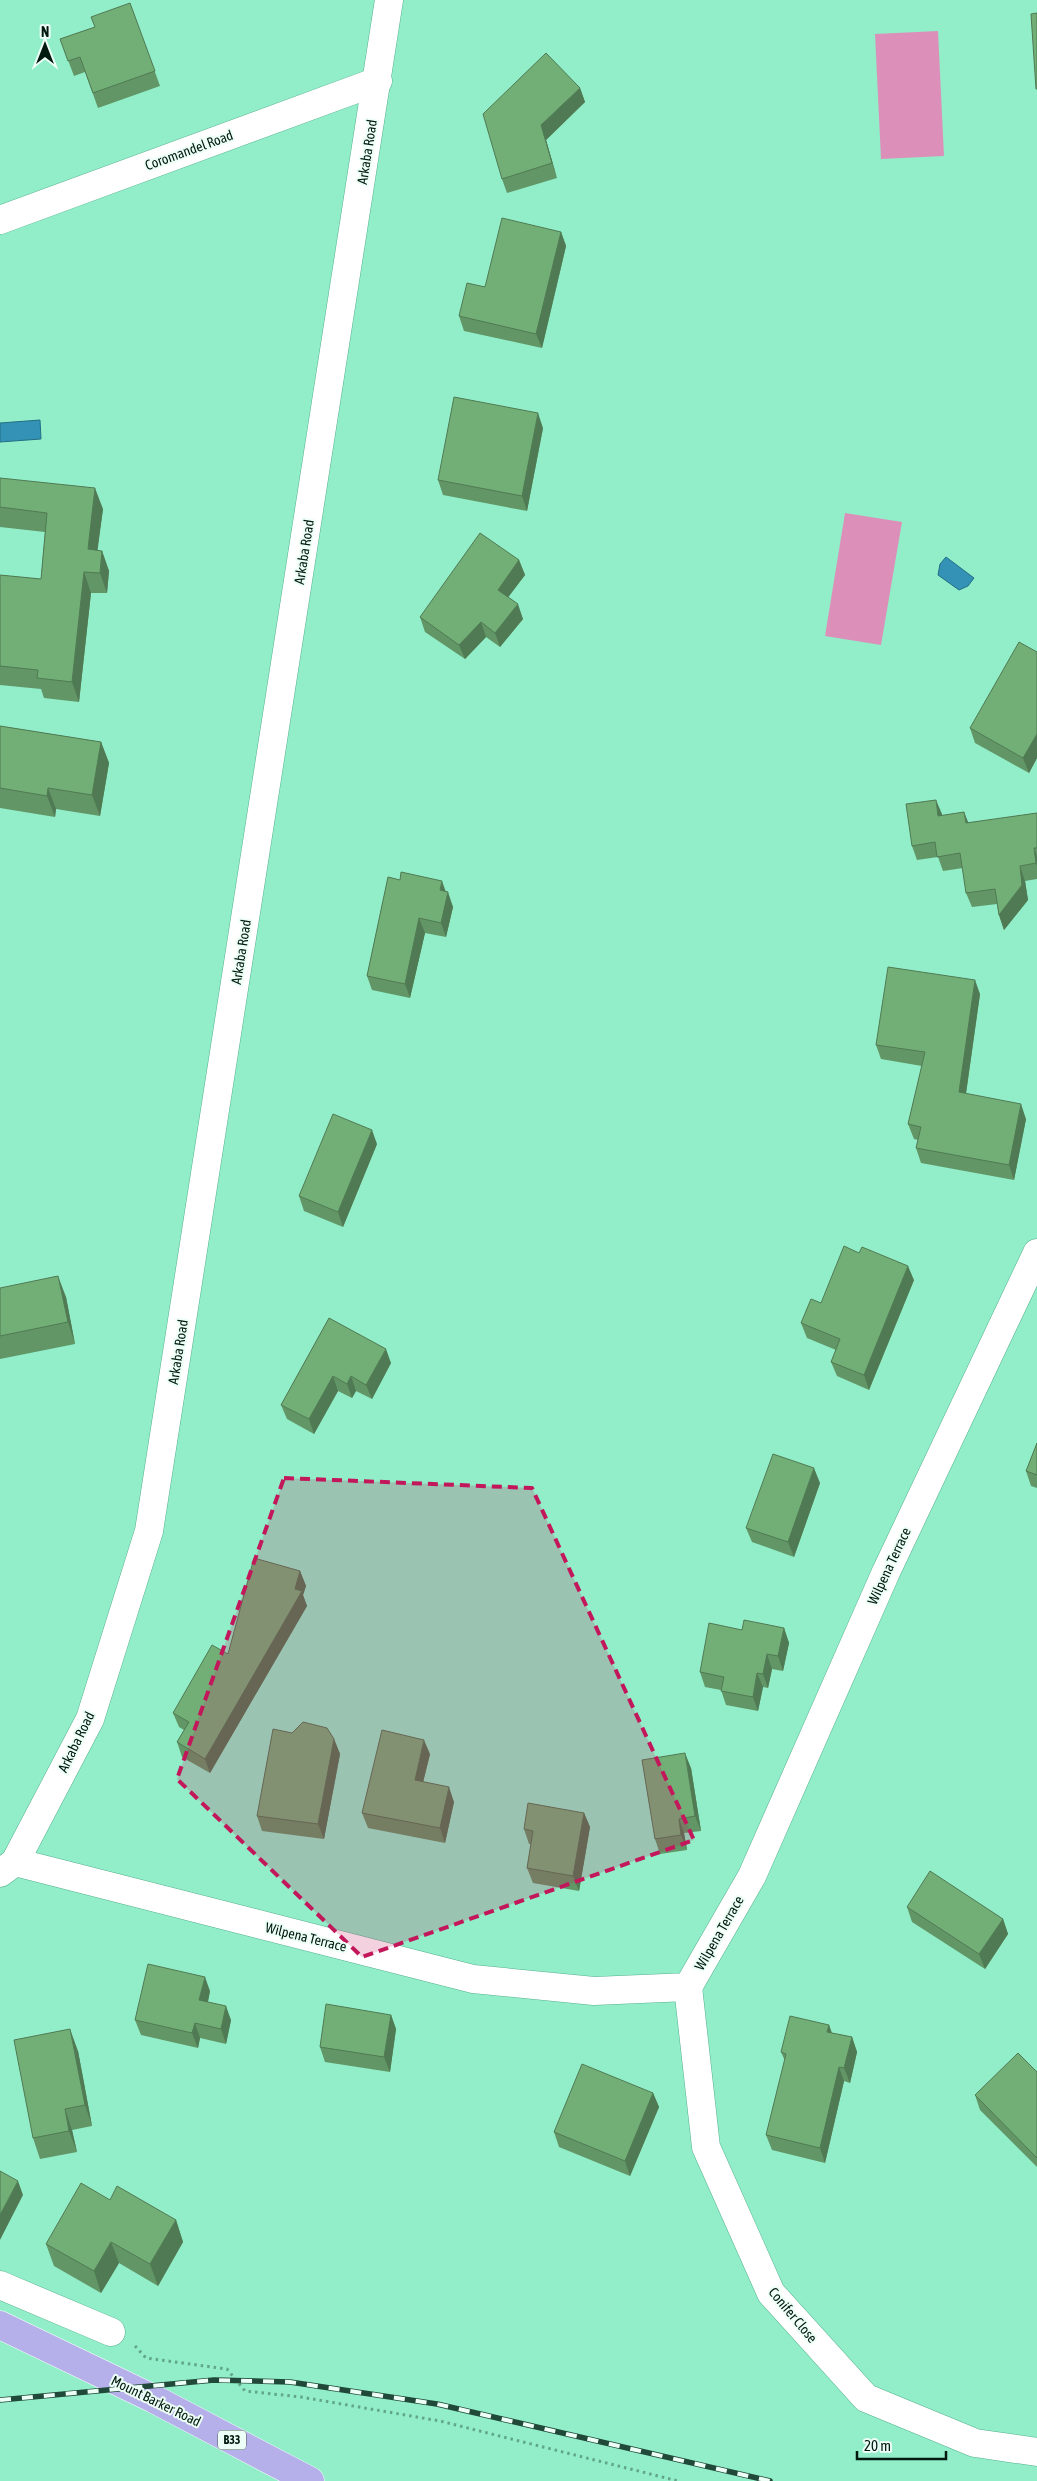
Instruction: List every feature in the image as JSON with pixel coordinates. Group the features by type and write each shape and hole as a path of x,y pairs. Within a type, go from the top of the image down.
{"main road":[{"name":"Mount Barker Road","path":"0,2325 154,2399 310,2481"}],"street":[{"name":"Arkaba Road","path":"7,1868 90,1719 149,1531 378,81 389,0"},
{"name":"Coromandel Road","path":"0,220 378,81"},
{"name":"Wilpena Terrace","path":"7,1868 473,1979 594,1991 688,1987 752,1876 886,1572 1037,1253"},
{"name":"Conifer Close","path":"688,1987 706,2147 771,2293 866,2398 975,2443 1037,2452"},
{"path":"0,2285 111,2332"}],"path":[{"path":"111,2332 131,2342 146,2358 227,2369 245,2391 301,2397 440,2421 678,2481"}],"highlighted area":[{"path":"284,1478 532,1488 694,1840 362,1957 177,1779"}],"shaded area":[{"path":"938,31 944,156 881,159 875,34"},
{"path":"845,513 902,522 881,645 825,636"}],"water":[{"path":"40,420 41,439 0,442 0,423"},
{"path":"946,557 974,578 968,586 959,590 938,575 940,564"}],"building":[{"path":"130,3 155,71 93,93 80,57 68,61 60,39 95,27 91,17"},
{"path":"1037,13 1037,89 1036,89 1031,14"},
{"path":"546,53 580,88 541,125 552,163 502,179 483,114"},
{"path":"502,218 561,232 536,334 459,316 467,283 485,287"},
{"path":"454,397 538,413 522,496 438,480"},
{"path":"0,478 95,488 88,549 102,551 100,573 84,572 72,682 37,678 38,670 0,666 0,575 41,579 47,513 0,507"},
{"path":"480,533 519,560 498,590 518,604 495,633 481,622 459,645 420,617"},
{"path":"1019,642 1037,652 1037,734 1023,758 970,728"},
{"path":"0,726 101,742 92,795 48,788 47,796 0,788"},
{"path":"936,800 938,816 964,812 966,823 1037,813 1037,848 1034,848 1036,863 1020,866 1022,885 999,915 995,889 966,893 960,853 937,857 935,842 912,846 906,804"},
{"path":"401,872 442,881 440,890 448,892 441,923 419,918 405,984 367,976 388,877 400,880"},
{"path":"888,967 975,980 959,1092 1021,1104 1009,1165 916,1148 921,1127 908,1124 925,1052 876,1045"},
{"path":"333,1114 372,1130 338,1212 299,1196"},
{"path":"844,1246 859,1253 862,1247 908,1266 864,1375 831,1362 840,1339 801,1323 811,1299 821,1303"},
{"path":"58,1276 68,1322 0,1336 0,1288"},
{"path":"329,1318 386,1349 366,1385 351,1376 347,1384 333,1376 309,1419 281,1405"},
{"path":"1037,1443 1037,1475 1026,1471"},
{"path":"773,1454 814,1468 788,1542 746,1528"},
{"path":"254,1558 300,1571 295,1589 302,1591 205,1759 177,1742 189,1722 173,1713 212,1645 228,1654"},
{"path":"744,1620 784,1628 778,1656 767,1654 763,1674 757,1673 753,1697 721,1691 724,1677 700,1672 709,1623 742,1630"},
{"path":"303,1722 327,1728 334,1739 318,1824 257,1816 273,1729 292,1733"},
{"path":"382,1730 424,1740 415,1780 449,1787 440,1828 362,1813"},
{"path":"685,1753 695,1816 679,1819 681,1835 655,1839 642,1760"},
{"path":"528,1803 584,1813 573,1876 527,1868 533,1831 524,1829"},
{"path":"930,1871 1003,1919 979,1954 907,1907"},
{"path":"148,1964 205,1977 199,2000 226,2006 221,2029 195,2023 192,2033 135,2020"},
{"path":"326,2004 391,2015 384,2057 320,2047"},
{"path":"790,2016 829,2025 827,2032 852,2037 844,2068 839,2067 820,2148 766,2135 786,2054 781,2052"},
{"path":"70,2029 85,2105 65,2109 69,2131 33,2138 14,2040"},
{"path":"1018,2053 1037,2072 1037,2158 975,2095"},
{"path":"582,2064 653,2093 625,2161 554,2132"},
{"path":"0,2171 18,2181 0,2215"},
{"path":"81,2183 110,2200 117,2186 176,2220 150,2264 111,2242 94,2271 46,2244"}],"railway":[{"path":"0,2400 214,2380 290,2382 437,2404 770,2481"}]}
